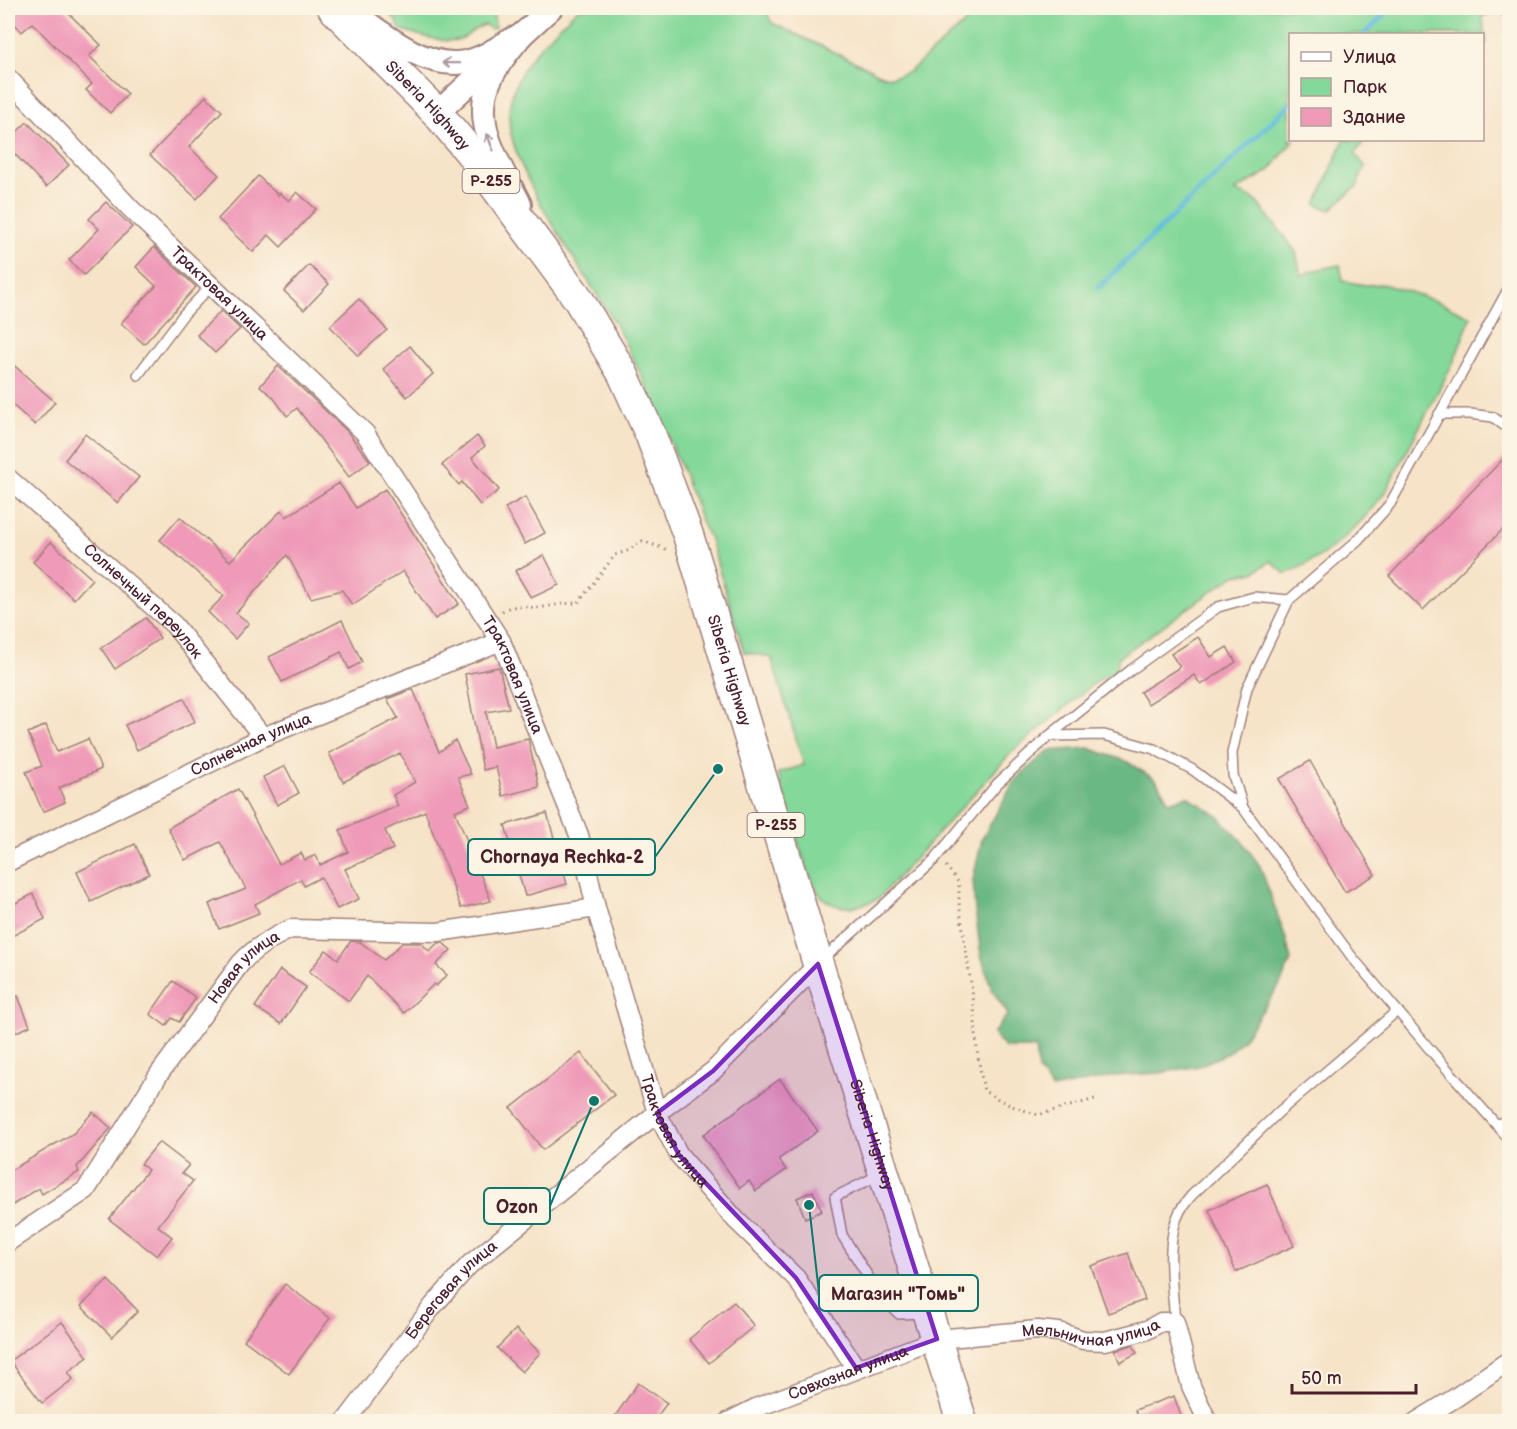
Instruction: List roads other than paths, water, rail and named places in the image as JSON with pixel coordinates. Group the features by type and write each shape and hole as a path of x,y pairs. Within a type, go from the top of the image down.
{"highway":[{"name":"Siberia Highway","path":"333,8 436,113 469,151 544,250 577,297 623,374 651,436 695,560 818,964 962,1422"}],"street":[{"path":"347,8 402,45 436,62 464,63 481,58 523,33"},
{"path":"436,113 551,8"},
{"path":"523,33 489,82 484,100 485,129 490,144 544,250"},
{"name":"Трактовая улица","path":"8,78 130,208 365,433 501,641 579,836 596,908 657,1113 679,1155 736,1220 796,1278 856,1368"},
{"name":"Солнечный переулок","path":"8,478 174,625 263,737"},
{"name":"Солнечная улица","path":"8,862 263,737 501,641"},
{"name":"Новая улица","path":"8,1242 87,1190 159,1074 240,964 248,954 277,935 291,929 438,932 596,908"},
{"name":"Береговая улица","path":"345,1422 433,1306 469,1265 657,1113 713,1071 818,964"},
{"name":"Мельничная улица","path":"933,1326 1050,1330 1083,1340 1105,1341 1147,1330 1161,1322 1175,1322 1191,1386 1208,1422"},
{"name":"Совхозная улица","path":"728,1422 758,1407 856,1368 933,1326"},
{"path":"1416,1422 1509,1360"}],"lane":[{"path":"138,375 183,315 211,286"},
{"path":"1243,808 1233,775 1232,753 1247,687 1289,600 1358,540 1390,504 1509,286"},
{"path":"1438,414 1493,417 1509,430"},
{"path":"818,964 934,860 997,784 1049,736 1131,669 1218,607 1254,597 1289,600"},
{"path":"1049,736 1104,735 1154,749 1193,770 1243,808 1346,948 1397,1011 1509,1140"},
{"path":"1175,1322 1172,1255 1174,1230 1180,1211 1191,1196 1281,1111 1397,1011"},
{"path":"1497,1125 1509,1118"},
{"path":"884,1173 835,1197 842,1235 881,1297 899,1314 933,1326"}],"waterway":[{"path":"1365,33 1392,8"},
{"path":"1098,288 1289,105"}],"place":[{"name":"Chornaya Rechka-2","path":"718,769"},
{"name":"Ozon","path":"594,1101"},
{"name":"Магазин \"Томь\"","path":"809,1205"}]}
